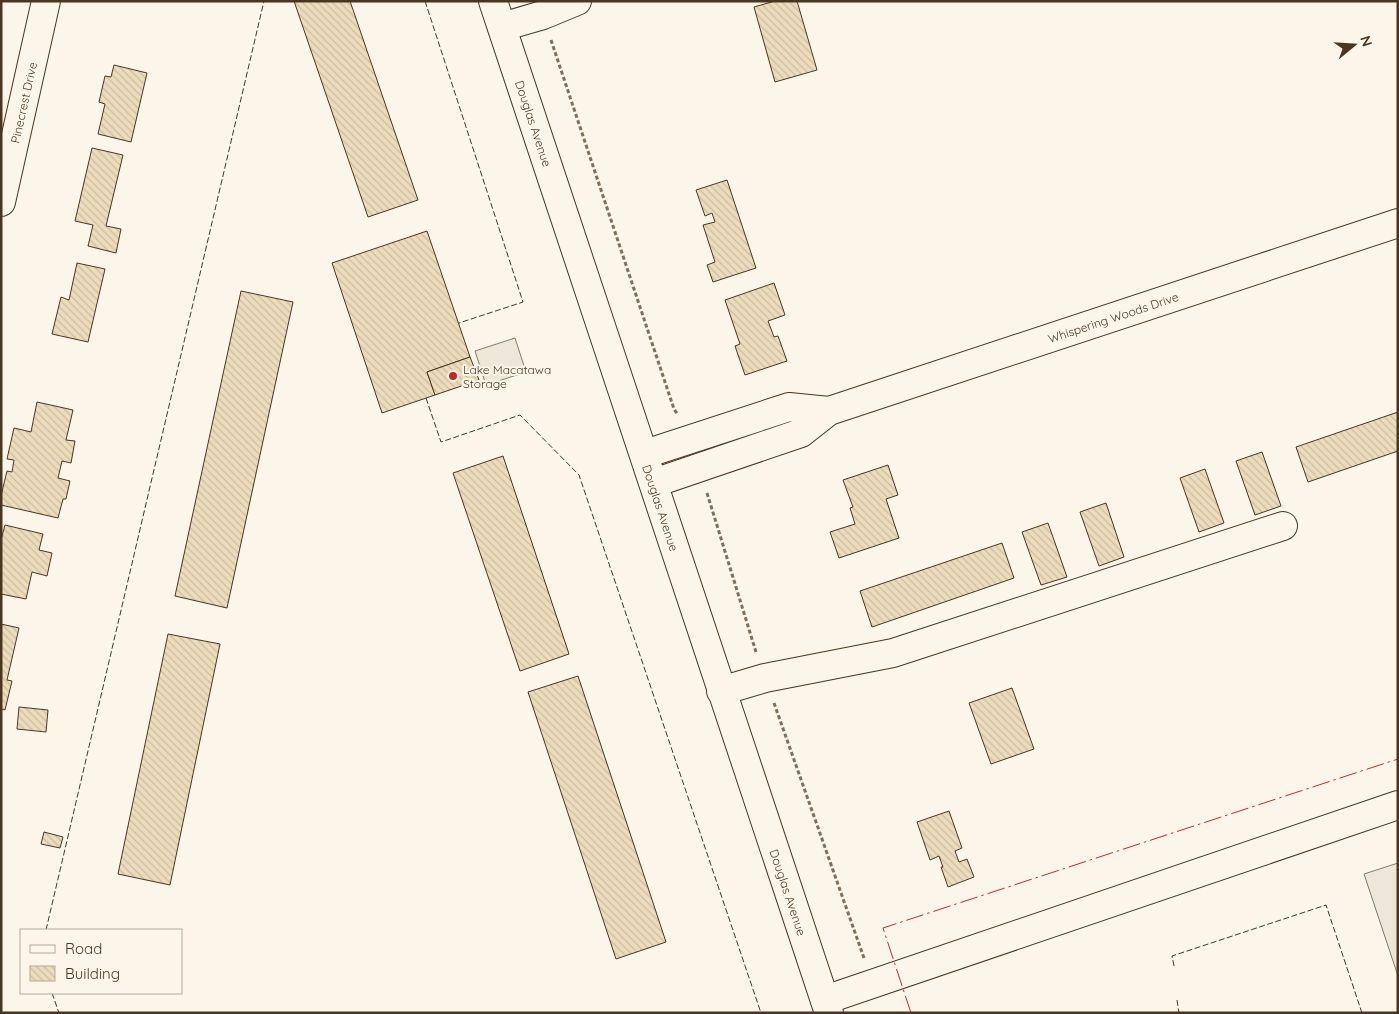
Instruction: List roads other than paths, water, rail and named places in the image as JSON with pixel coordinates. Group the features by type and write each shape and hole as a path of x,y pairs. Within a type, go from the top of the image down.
{"street":[{"name":"Pinecrest Drive","path":"1,202 46,1"},
{"name":"Douglas Avenue","path":"494,1 645,454 721,691 827,1006"},
{"path":"502,27 577,1"},
{"name":"Whispering Woods Drive","path":"654,483 801,433 829,411 1398,223"},
{"name":"Whispering Woods Drive","path":"645,454 789,407 829,411"},
{"path":"721,691 765,678 894,653 1283,526"},
{"path":"827,1006 872,984 1398,805"}],"place":[{"name":"Lake Macatawa Storage","path":"453,376"}]}
